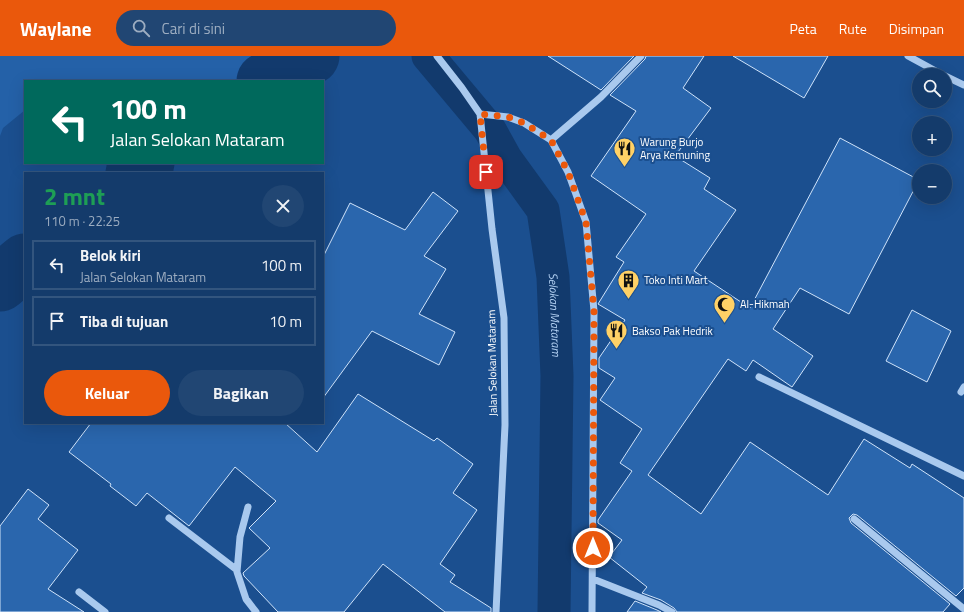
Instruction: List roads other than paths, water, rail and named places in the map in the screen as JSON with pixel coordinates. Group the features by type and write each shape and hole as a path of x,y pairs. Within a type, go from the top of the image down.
{"street":[{"name":"Jalan Selokan Mataram","path":"437,56 480,114 492,229 504,318 505,425 496,612"},
{"path":"551,140 601,97 641,56"},
{"path":"908,56 931,68"},
{"path":"952,79 964,85"},
{"path":"480,114 508,117 524,123 551,140 568,172 586,222 594,311 592,612"},
{"path":"759,377 964,476"},
{"path":"248,507 240,537 237,570 246,599 256,612"},
{"path":"169,518 237,570"},
{"path":"854,519 964,609"},
{"path":"593,579 672,612"},
{"path":"79,592 105,612"}],"waterway":[{"path":"267,80 311,56"},
{"name":"Selokan Mataram","path":"428,56 490,130 506,159 543,210 553,277 557,376 554,612"},
{"path":"135,172 145,164"},
{"path":"0,283 24,263"}],"place":[{"name":"Warung Burjo Arya Kemuning","path":"625,168"},
{"name":"Toko Inti Mart","path":"628,300"},
{"name":"Al-Hikmah","path":"724,324"},
{"name":"Bakso Pak Hedrik","path":"616,350"}]}
